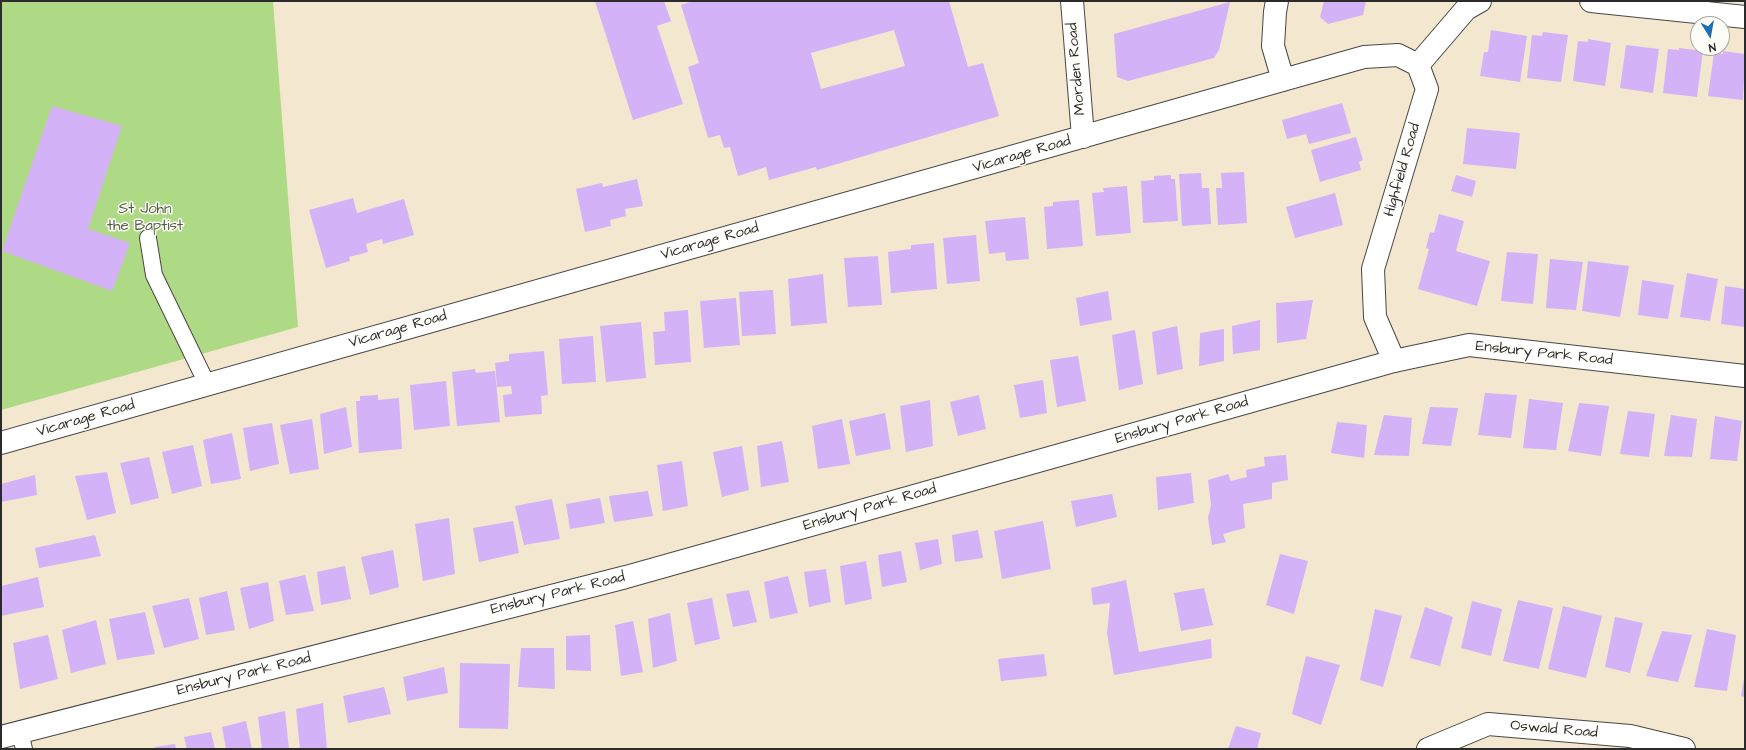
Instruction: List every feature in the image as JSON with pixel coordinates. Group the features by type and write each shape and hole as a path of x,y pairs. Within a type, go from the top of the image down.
{"street":[{"name":"Morden Road","path":"1072,1 1083,137"},
{"path":"1277,1 1273,46 1283,80"},
{"path":"1418,65 1466,9 1480,1"},
{"path":"1591,1 1745,17"},
{"name":"Vicarage Road","path":"1,443 1364,57 1398,55 1418,65"},
{"name":"Highfield Road","path":"1394,361 1375,317 1373,269 1427,89 1418,65"},
{"name":"Ensbury Park Road","path":"15,739 626,577 1394,361 1469,345 1745,376"},
{"name":"Oswald Road","path":"1428,749 1488,724 1630,736 1684,749"}],"lane":[{"path":"148,238 154,274 207,384"}],"green space":[{"name":"St John the Baptist","path":"1,1 273,1 298,327 1,410"}],"building":[{"path":"595,1 664,1 671,21 657,26 683,104 633,120"},
{"path":"693,1 949,1 968,67 983,63 999,116 817,170 816,167 769,180 766,167 738,176 730,147 724,148 720,135 708,138 688,67 699,63 681,5","holes":["894,30 905,66 821,89 811,53"]},
{"path":"1324,1 1366,1 1363,15 1328,24 1320,17"},
{"path":"1230,2 1219,50 1214,58 1128,81 1117,77 1114,34"},
{"path":"1491,30 1527,36 1520,82 1480,76 1484,52 1488,52"},
{"path":"1543,32 1568,35 1561,82 1527,78 1532,35 1542,36"},
{"path":"1588,39 1611,43 1605,86 1573,81 1578,41 1588,42"},
{"path":"1626,45 1659,49 1653,93 1620,88"},
{"path":"1679,48 1690,49 1690,56 1702,56 1697,97 1663,93 1668,49 1679,50"},
{"path":"1730,52 1745,54 1743,100 1708,96 1714,56 1730,56"},
{"path":"1342,103 1351,133 1309,144 1306,134 1287,139 1282,120"},
{"path":"52,106 122,126 88,229 130,243 112,291 2,251"},
{"path":"1467,128 1520,133 1516,169 1463,164"},
{"path":"1356,137 1363,160 1359,162 1361,170 1320,182 1311,150"},
{"path":"1244,172 1247,223 1218,225 1216,188 1222,188 1221,173"},
{"path":"1201,173 1202,188 1209,188 1211,224 1182,226 1179,174"},
{"path":"1171,175 1171,179 1175,179 1178,221 1143,223 1141,181 1154,180 1154,176"},
{"path":"1456,175 1476,181 1472,197 1451,191"},
{"path":"637,179 643,206 625,209 626,216 610,220 611,226 585,232 576,189 602,183 603,187"},
{"path":"1127,186 1131,233 1096,236 1092,193 1104,192 1103,188"},
{"path":"1335,193 1343,225 1295,238 1286,207"},
{"path":"353,198 357,213 404,199 414,235 383,244 382,239 366,244 368,252 349,257 350,261 326,268 309,210"},
{"path":"1079,200 1083,246 1047,249 1044,207 1053,206 1053,202"},
{"path":"1439,214 1464,221 1456,251 1490,261 1477,306 1418,289 1429,249 1426,248 1430,232 1434,233"},
{"path":"1025,217 1029,259 1006,261 1005,252 989,254 985,221"},
{"path":"976,235 980,281 947,284 943,238"},
{"path":"934,243 937,289 891,293 888,252 911,249 911,245"},
{"path":"1507,252 1538,254 1533,304 1501,301"},
{"path":"878,256 882,305 848,307 844,258"},
{"path":"1550,259 1583,262 1576,310 1546,308"},
{"path":"1588,261 1629,266 1620,317 1582,311"},
{"path":"1687,273 1718,279 1710,321 1680,317"},
{"path":"823,274 827,323 791,326 788,279"},
{"path":"1642,280 1674,285 1668,319 1638,315"},
{"path":"1725,286 1745,289 1745,327 1721,324"},
{"path":"773,290 776,334 742,336 739,292"},
{"path":"1108,291 1112,320 1080,326 1076,298"},
{"path":"736,298 740,345 704,348 700,301"},
{"path":"1313,300 1306,339 1277,343 1276,303"},
{"path":"688,310 691,362 655,365 653,332 665,331 664,312"},
{"path":"1260,320 1260,350 1233,354 1232,326"},
{"path":"641,322 646,378 606,382 600,326"},
{"path":"1177,326 1183,369 1157,375 1152,332"},
{"path":"1224,329 1224,361 1199,366 1200,333"},
{"path":"1135,330 1143,384 1119,390 1112,335"},
{"path":"593,336 596,382 562,384 559,339"},
{"path":"544,351 548,395 541,396 542,414 505,417 503,395 512,394 511,386 497,387 495,363 509,361 509,354"},
{"path":"1078,356 1086,401 1057,407 1050,360"},
{"path":"475,369 476,373 495,371 500,422 457,426 452,372"},
{"path":"1043,380 1047,413 1020,418 1014,385"},
{"path":"446,381 450,426 414,430 410,385"},
{"path":"1485,393 1517,395 1511,438 1478,435"},
{"path":"378,395 378,400 399,398 402,449 359,453 356,401 360,401 360,396"},
{"path":"979,395 986,429 958,436 950,402"},
{"path":"1529,399 1563,403 1556,450 1523,448"},
{"path":"930,400 933,446 906,452 900,406"},
{"path":"1579,403 1609,406 1601,456 1568,451"},
{"path":"346,407 352,447 324,454 320,414"},
{"path":"1430,407 1458,408 1451,446 1422,444"},
{"path":"1628,411 1655,414 1649,457 1620,454"},
{"path":"885,413 891,449 856,456 849,421"},
{"path":"1384,415 1412,418 1409,456 1374,455"},
{"path":"1671,415 1697,419 1692,457 1664,456"},
{"path":"1715,416 1742,421 1737,461 1710,459"},
{"path":"312,419 319,469 290,474 280,425"},
{"path":"842,419 850,464 818,469 812,426"},
{"path":"1337,422 1367,425 1364,458 1331,453"},
{"path":"272,423 279,464 250,471 243,428"},
{"path":"232,433 241,479 211,484 203,440"},
{"path":"782,441 789,482 761,487 757,446"},
{"path":"193,445 202,486 172,494 162,452"},
{"path":"742,446 749,490 722,497 713,452"},
{"path":"1286,455 1288,480 1272,483 1272,499 1243,504 1245,528 1223,534 1226,542 1212,545 1208,518 1211,505 1208,480 1228,474 1231,481 1247,477 1246,470 1265,466 1264,457"},
{"path":"149,457 159,498 131,505 120,463"},
{"path":"682,461 688,506 663,511 657,465"},
{"path":"107,472 116,513 87,520 75,476"},
{"path":"1191,473 1194,503 1158,510 1156,477"},
{"path":"35,475 37,495 1,502 1,484"},
{"path":"648,491 653,516 614,522 609,496"},
{"path":"1112,494 1117,517 1076,527 1071,501"},
{"path":"600,498 605,523 570,529 566,504"},
{"path":"552,499 560,539 524,545 515,506"},
{"path":"449,518 455,574 423,581 415,524"},
{"path":"513,521 519,553 479,562 473,528"},
{"path":"1043,521 1051,569 1002,579 994,531"},
{"path":"978,530 983,558 955,562 952,535"},
{"path":"95,535 101,556 39,568 35,548"},
{"path":"938,539 942,564 920,570 915,543"},
{"path":"393,550 399,587 370,595 361,557"},
{"path":"901,551 907,582 882,587 878,555"},
{"path":"1280,554 1308,561 1294,614 1266,605"},
{"path":"866,561 872,599 845,605 840,566"},
{"path":"345,566 351,599 321,605 317,572"},
{"path":"826,569 831,602 809,607 804,572"},
{"path":"305,575 314,611 286,615 279,581"},
{"path":"788,576 798,613 770,619 764,582"},
{"path":"38,577 44,607 1,616 1,586"},
{"path":"1126,580 1139,652 1211,639 1212,658 1114,675 1107,633 1110,603 1093,605 1091,588"},
{"path":"268,582 274,621 249,629 240,588"},
{"path":"1204,588 1213,625 1181,631 1174,593"},
{"path":"749,590 757,622 733,627 726,594"},
{"path":"227,591 235,630 206,635 199,598"},
{"path":"189,598 199,639 164,648 152,606"},
{"path":"712,598 720,639 695,645 687,603"},
{"path":"1518,600 1553,608 1539,669 1503,661"},
{"path":"1472,601 1502,609 1491,656 1461,648"},
{"path":"1563,606 1602,616 1586,678 1548,669"},
{"path":"1425,607 1453,617 1440,666 1410,658"},
{"path":"1375,609 1402,616 1383,687 1360,680"},
{"path":"145,612 155,654 117,660 109,619"},
{"path":"670,613 677,661 653,668 648,619"},
{"path":"1615,617 1643,623 1630,673 1605,667"},
{"path":"96,620 106,664 71,673 62,630"},
{"path":"633,621 643,672 621,676 615,625"},
{"path":"1707,629 1736,635 1727,691 1694,687"},
{"path":"1662,631 1692,635 1678,682 1646,676"},
{"path":"48,635 58,679 20,689 13,643"},
{"path":"590,635 591,671 566,670 566,636"},
{"path":"521,648 554,648 555,689 518,687"},
{"path":"1044,654 1047,676 1001,681 998,659"},
{"path":"1306,656 1340,665 1321,725 1292,714"},
{"path":"460,663 510,664 508,729 459,728"},
{"path":"444,667 448,693 407,701 403,677"},
{"path":"1744,679 1745,680 1745,697 1741,696"},
{"path":"384,687 391,714 348,723 343,696"},
{"path":"323,703 327,749 300,749 296,709"},
{"path":"285,711 289,749 262,749 258,717"},
{"path":"246,721 252,749 226,749 222,727"},
{"path":"1236,726 1261,733 1257,749 1228,749"},
{"path":"211,732 215,749 187,749 184,737"},
{"path":"175,744 176,749 155,749 155,747"}]}
